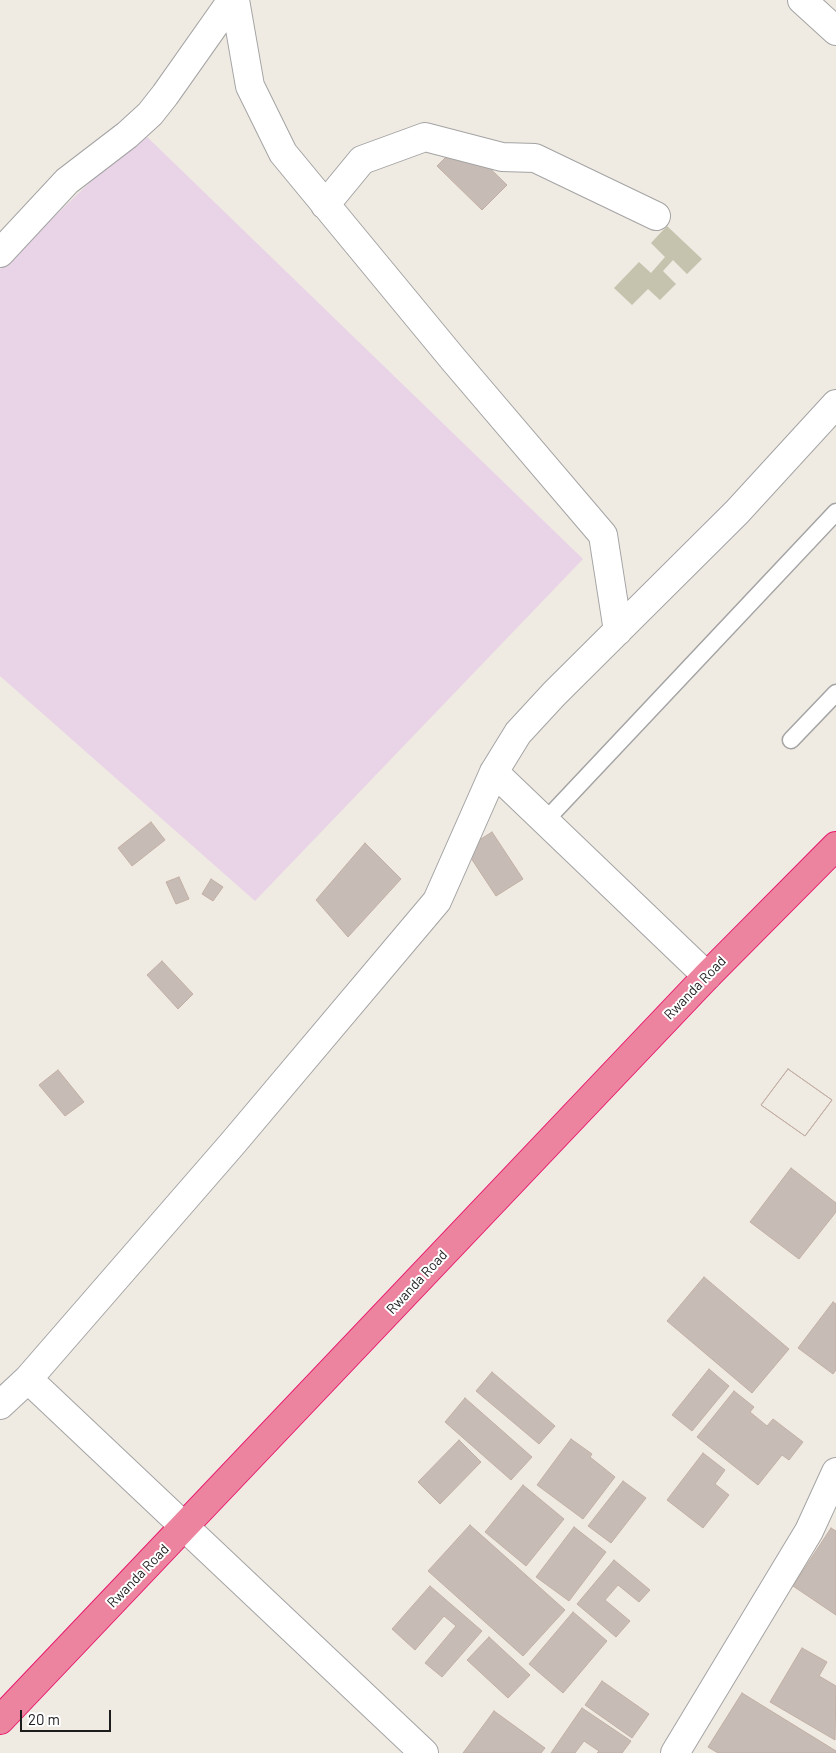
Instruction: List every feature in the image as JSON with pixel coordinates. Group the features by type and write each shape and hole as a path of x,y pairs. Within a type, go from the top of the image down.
{"highway":[{"name":"Rwanda Road","path":"0,1720 707,976 836,846"}],"street":[{"path":"0,253 67,181 127,135 150,114 232,0"},
{"path":"235,0 250,86 282,152 453,359 603,535 618,631"},
{"path":"802,0 836,31"},
{"path":"325,205 362,160 425,137 502,157 535,158 656,216"},
{"path":"0,1405 28,1380 233,1143 437,901 494,772 518,733 554,694 737,512 836,404"},
{"path":"494,772 707,976"},
{"path":"28,1380 424,1753"},
{"path":"675,1753 809,1531 836,1472"}],"lane":[{"path":"545,821 836,512"},
{"path":"791,740 836,693"}],"shaded area":[{"path":"142,132 583,559 255,901 0,676 0,269"},
{"path":"667,226 702,259 687,274 673,260 663,271 676,284 660,300 648,289 632,305 614,288 639,262 651,273 665,257 651,243"}],"building":[{"path":"462,141 507,185 482,210 437,166"},
{"path":"151,822 165,840 132,866 118,848"},
{"path":"492,832 523,879 496,896 465,849"},
{"path":"365,843 401,879 348,937 316,900"},
{"path":"179,877 189,899 176,904 166,882"},
{"path":"211,879 223,887 213,901 202,894"},
{"path":"162,961 193,994 178,1009 147,975"},
{"path":"788,1069 832,1100 805,1136 761,1105"},
{"path":"788,1069 832,1100 805,1136 761,1105"},
{"path":"58,1070 84,1102 65,1116 39,1085"},
{"path":"791,1168 836,1203 836,1212 799,1259 750,1222"},
{"path":"704,1277 789,1349 752,1393 667,1321"},
{"path":"833,1302 836,1304 836,1370 833,1374 798,1348"},
{"path":"709,1369 729,1386 692,1431 672,1415"},
{"path":"492,1372 555,1426 539,1444 476,1391"},
{"path":"734,1391 754,1407 750,1412 767,1426 773,1419 803,1442 789,1460 782,1455 758,1485 697,1437"},
{"path":"465,1398 532,1457 511,1480 445,1422"},
{"path":"571,1439 592,1454 590,1457 615,1477 583,1519 537,1485"},
{"path":"459,1440 481,1462 440,1504 418,1482"},
{"path":"703,1453 725,1470 715,1484 729,1495 703,1528 667,1500"},
{"path":"623,1481 646,1498 611,1543 588,1526"},
{"path":"523,1485 564,1519 526,1566 485,1532"},
{"path":"470,1525 565,1610 523,1656 428,1571"},
{"path":"574,1527 606,1552 569,1601 536,1577"},
{"path":"831,1528 836,1531 836,1615 793,1586"},
{"path":"614,1560 650,1590 639,1602 618,1585 605,1600 630,1621 616,1637 577,1604"},
{"path":"430,1586 482,1631 442,1677 425,1663 456,1626 444,1616 415,1650 392,1629"},
{"path":"573,1612 607,1641 563,1693 529,1664"},
{"path":"489,1637 530,1675 508,1698 467,1660"},
{"path":"802,1648 827,1662 819,1676 836,1686 835,1740 770,1702"},
{"path":"602,1681 649,1714 632,1738 585,1705"},
{"path":"742,1693 836,1751 836,1753 718,1753 708,1747"},
{"path":"582,1708 631,1741 622,1753 597,1753 599,1751 584,1741 575,1753 551,1753"},
{"path":"494,1711 545,1748 541,1753 463,1753"}]}
